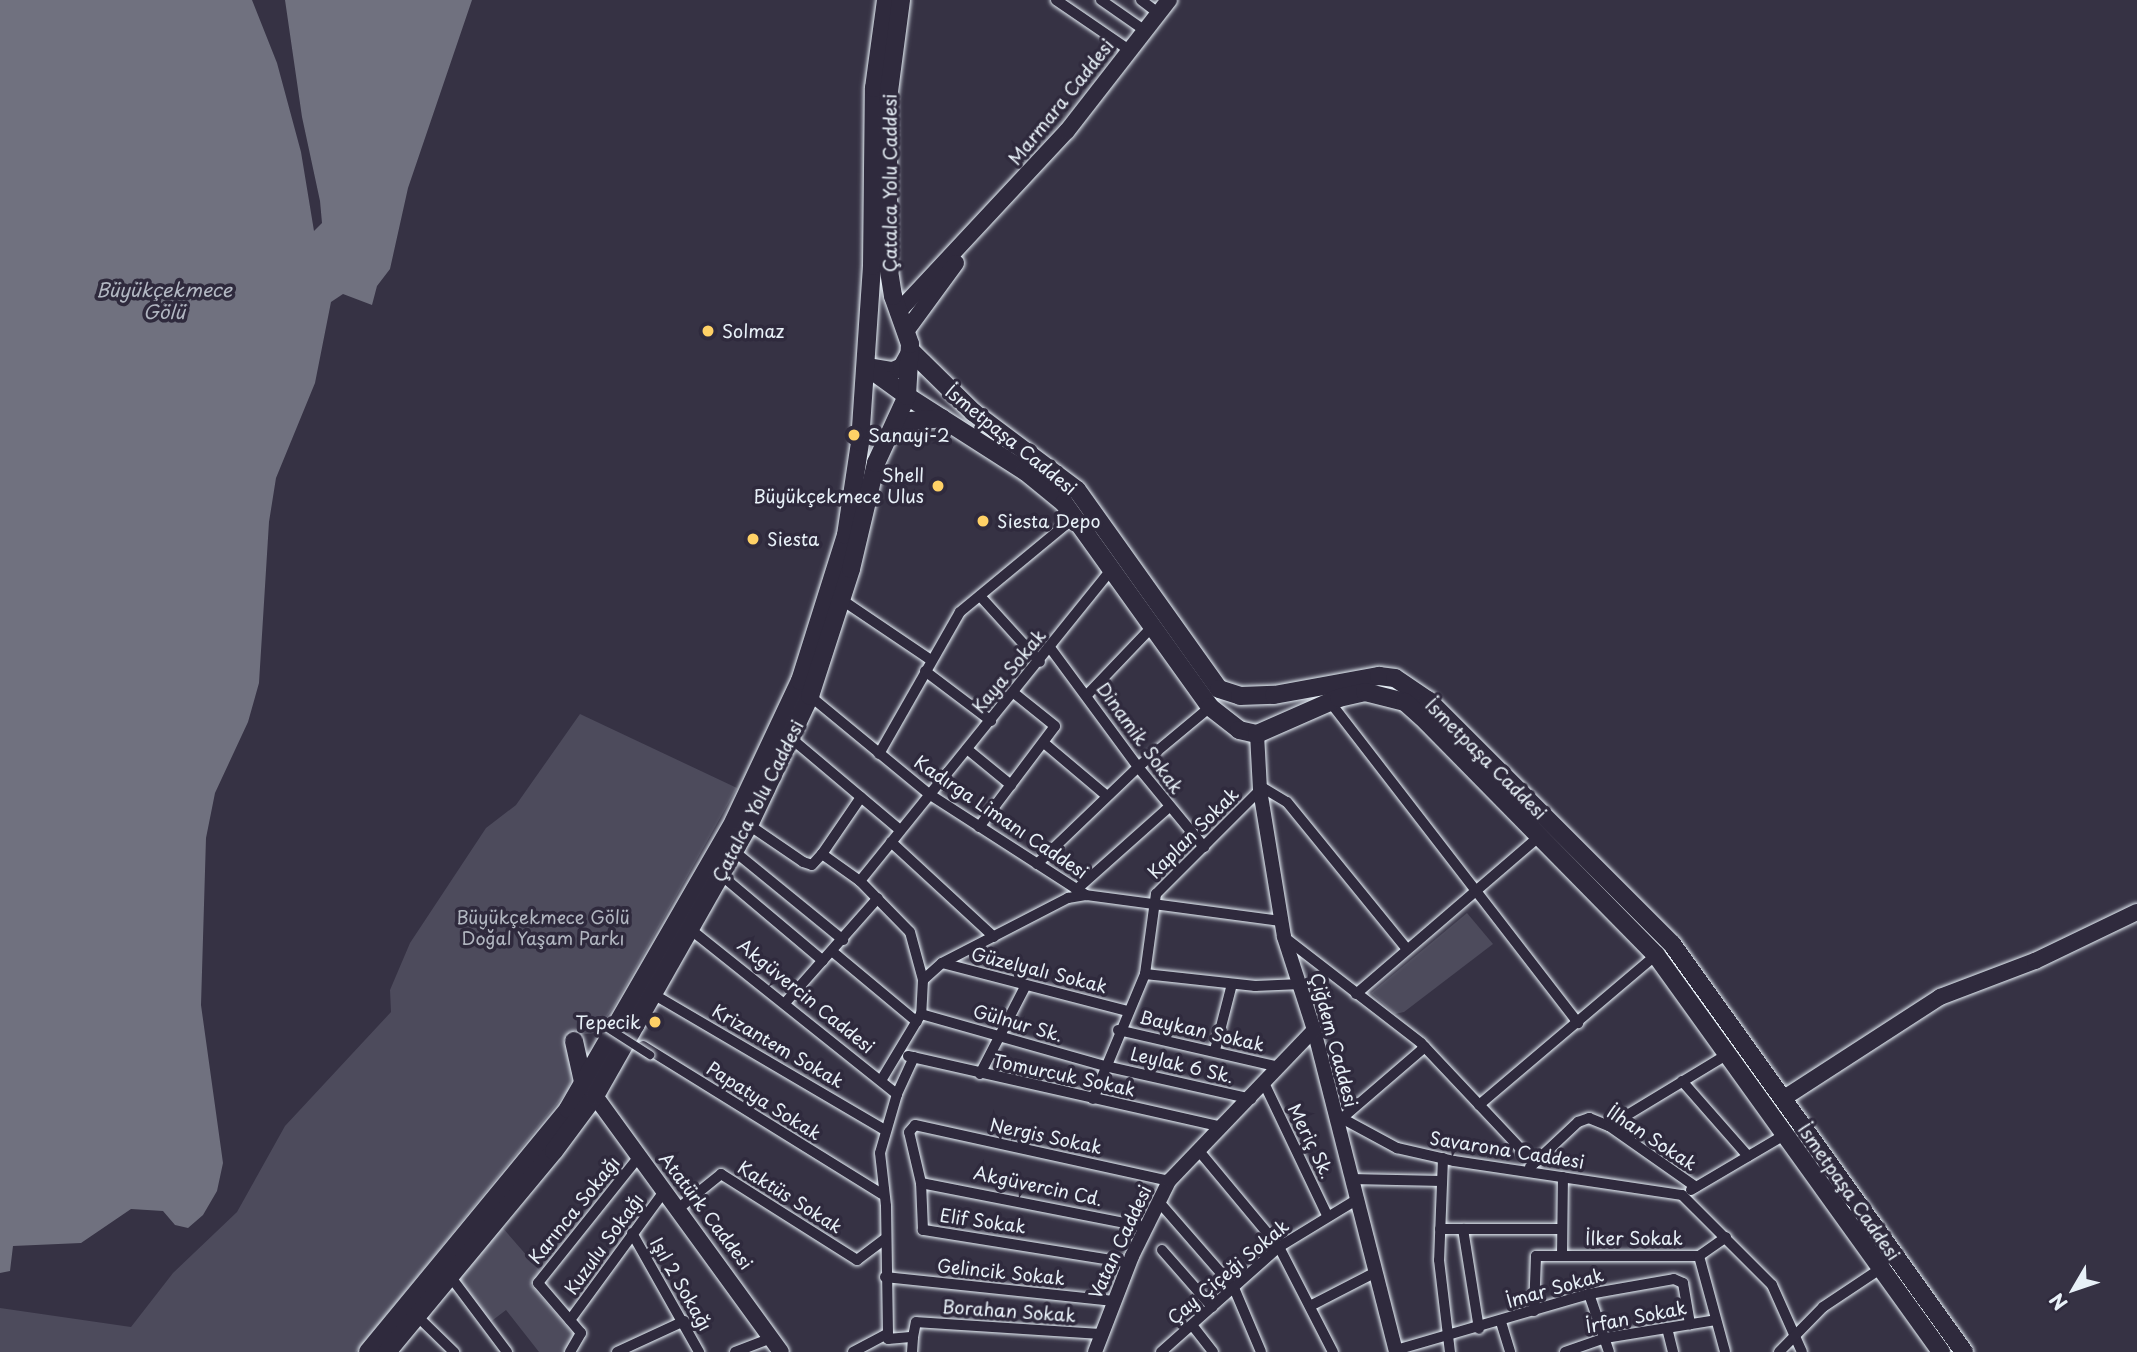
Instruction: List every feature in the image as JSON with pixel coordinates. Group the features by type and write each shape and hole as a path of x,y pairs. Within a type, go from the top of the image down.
{"main road":[{"name":"Çatalca Yolu Caddesi","path":"368,1352 551,1130 589,1091 607,1043 734,821 796,692 845,535 867,367 874,88 886,0"},
{"name":"Çatalca Yolu Caddesi","path":"387,1352 450,1276 628,1037 749,825 792,739 810,696 842,600 874,471 907,396 911,351 907,330 898,312 888,264 890,75 901,0"},
{"name":"Marmara Caddesi","path":"981,227 1067,131 1164,6"},
{"path":"867,331 898,312 981,227"},
{"path":"907,330 981,227"},
{"path":"867,367 893,371 911,351"},
{"name":"İsmetpaşa Caddesi","path":"911,351 992,438 1076,516 1212,683 1240,696 1260,696 1287,694 1356,677 1395,678 1428,700 1456,740 1542,835 1569,853 1656,955 1786,1134 1888,1264 1964,1352"},
{"name":"İsmetpaşa Caddesi","path":"867,367 942,418 992,438 1077,490 1113,560 1153,626 1210,707 1232,726 1261,733 1330,702 1365,692 1388,695 1405,702 1456,740 1569,853 1672,944 1784,1098 1941,1352"},
{"path":"889,435 910,421 942,418"},
{"path":"1232,726 1230,715 1240,696"},
{"path":"1260,696 1270,710 1261,733"},
{"path":"1767,1108 1936,1004 1940,997 2017,969 2035,961 2041,954 2131,916"},
{"path":"1656,955 1672,944"},
{"path":"589,1091 574,1041 607,1043"},
{"name":"Atatürk Caddesi","path":"589,1091 666,1189 781,1352"}],"street":[{"path":"1056,0 1129,50"},
{"path":"1101,0 1144,30"},
{"path":"1141,0 1164,6"},
{"path":"879,754 960,612 1076,516"},
{"name":"Kaya Sokak","path":"860,881 1051,649 1113,560"},
{"path":"980,596 1040,662"},
{"path":"842,600 931,660"},
{"path":"1087,695 1153,626"},
{"name":"Dinamik Sokak","path":"1051,649 1138,767 1204,847"},
{"path":"925,671 991,721"},
{"path":"979,827 1055,726 1014,693"},
{"name":"Kadırga Limanı Caddesi","path":"810,696 929,794 1081,892 1280,921"},
{"path":"1330,702 1578,1023"},
{"path":"1037,864 1138,767 1210,707"},
{"name":"Çiğdem Caddesi","path":"1261,733 1260,788 1280,921 1314,1030 1396,1351"},
{"path":"792,739 900,830"},
{"path":"1044,743 1107,796"},
{"path":"967,749 1011,785"},
{"path":"1260,788 1287,802 1407,949"},
{"name":"Kaplan Sokak","path":"1155,902 1156,894 1260,788"},
{"path":"749,825 803,862 812,865 861,797"},
{"path":"923,980 942,963 1081,892 1169,807"},
{"path":"1356,994 1542,835"},
{"path":"891,842 994,937"},
{"path":"734,851 843,940"},
{"path":"822,854 860,881 909,932 923,980 919,1018 882,1079"},
{"path":"721,874 823,961"},
{"path":"785,1003 833,952 878,898"},
{"path":"1093,1099 1118,1030 1145,974 1155,902"},
{"name":"Akgüvercin Caddesi","path":"690,929 882,1079 897,1094"},
{"path":"1284,937 1425,1047 1534,1163"},
{"path":"833,952 919,1018"},
{"path":"1479,1105 1656,955"},
{"name":"Güzelyalı Sokak","path":"942,963 1127,1011"},
{"path":"1145,974 1231,984 1301,984"},
{"path":"1215,1050 1231,984"},
{"path":"980,1074 998,1034 1026,985"},
{"name":"Krizantem Sokak","path":"653,994 885,1130"},
{"name":"Gülnur Sk.","path":"919,1018 998,1034 1105,1066"},
{"path":"603,1025 650,1055"},
{"name":"Baykan Sokak","path":"1118,1030 1215,1050 1279,1067"},
{"name":"Vatan Caddesi","path":"1095,1352 1130,1263 1169,1181 1314,1030"},
{"name":"Papatya Sokak","path":"628,1037 882,1194"},
{"path":"1337,1117 1425,1047"},
{"name":"Tomurcuk Sokak","path":"898,1054 1223,1127"},
{"path":"1609,1126 1728,1054"},
{"path":"853,1352 888,1337 884,1240 886,1206 882,1194 885,1130 897,1094 914,1057"},
{"name":"Leylak 6 Sk.","path":"1105,1066 1251,1098"},
{"path":"1682,1082 1748,1156"},
{"name":"Meriç Sk.","path":"1264,1083 1327,1215"},
{"name":"Savarona Caddesi","path":"1337,1117 1397,1148 1443,1158 1682,1195"},
{"name":"İlhan Sokak","path":"1525,1171 1578,1122 1589,1118 1609,1126 1696,1187"},
{"name":"Nergis Sokak","path":"907,1139 915,1125 1169,1181"},
{"path":"1786,1134 1682,1195 1772,1285 1802,1352"},
{"name":"Elif Sokak","path":"907,1139 922,1183 923,1230 1130,1263"},
{"path":"1199,1151 1279,1247 1312,1305 1333,1352"},
{"name":"Karınca Sokağı","path":"570,1320 538,1283 640,1155"},
{"path":"1443,1158 1440,1229 1450,1352"},
{"name":"Kaktüs Sokak","path":"679,1208 721,1174 857,1260 884,1240"},
{"path":"1563,1177 1563,1255"},
{"path":"1350,1179 1442,1181"},
{"name":"Akgüvercin Cd.","path":"922,1183 1146,1227"},
{"name":"Kuzulu Sokağı","path":"570,1320 666,1189"},
{"name":"Çay Çiçeği Sokak","path":"1161,1352 1279,1247 1327,1215 1356,1200"},
{"path":"1159,1202 1234,1289 1261,1352"},
{"path":"1440,1229 1562,1229"},
{"path":"1463,1229 1479,1329"},
{"name":"Işıl 2 Sokağı","path":"632,1233 684,1321 699,1352"},
{"name":"İlker Sokak","path":"1534,1311 1536,1256 1699,1256 1726,1237"},
{"path":"1163,1250 1212,1307"},
{"path":"1699,1256 1725,1352"},
{"path":"1780,1352 1823,1307 1888,1264"},
{"path":"1312,1305 1376,1272"},
{"path":"450,1276 507,1352"},
{"name":"Gelincik Sokak","path":"885,1277 1114,1301"},
{"name":"İmar Sokak","path":"1396,1351 1479,1329 1589,1294 1679,1279 1690,1324"},
{"path":"1589,1294 1609,1352"},
{"path":"417,1316 454,1352"},
{"path":"570,1320 581,1333 570,1352"},
{"name":"İrfan Sokak","path":"1564,1352 1605,1338 1716,1320"},
{"path":"617,1352 684,1321"},
{"name":"Borahan Sokak","path":"888,1337 913,1337 916,1322 1100,1334"},
{"path":"1501,1322 1510,1352"},
{"path":"1192,1325 1213,1352"},
{"path":"1667,1328 1673,1352"},
{"path":"912,1352 913,1337"},
{"path":"735,1352 772,1338"}],"green space":[{"name":"Büyükçekmece Gölü Doğal Yaşam Parkı","path":"580,714 737,788 615,1005 595,1033 579,1035 569,1089 356,1352 0,1352 0,1308 131,1327 173,1273 237,1212 285,1126 391,1012 390,990 410,943 486,828 516,805"},
{"path":"1467,913 1493,944 1404,1012 1395,1014 1371,993"},
{"path":"502,1227 541,1272 531,1285 575,1336 565,1352 539,1352 506,1310 489,1323 458,1279"}],"water":[{"name":"Büyükçekmece Gölü","path":"0,0 252,0 277,63 301,152 314,231 322,223 320,201 302,117 285,0 472,0 408,188 390,269 377,286 372,305 343,294 331,302 315,383 276,478 269,522 259,683 248,722 215,793 206,838 201,1005 223,1163 217,1191 203,1215 188,1228 175,1225 163,1211 131,1209 81,1243 13,1246 10,1271 0,1273"}],"place":[{"name":"Solmaz","path":"708,331"},
{"name":"Sanayi-2","path":"854,435"},
{"name":"Shell Büyükçekmece Ulus","path":"938,486"},
{"name":"Siesta Depo","path":"983,521"},
{"name":"Siesta","path":"753,539"},
{"name":"Tepecik","path":"655,1022"}]}
